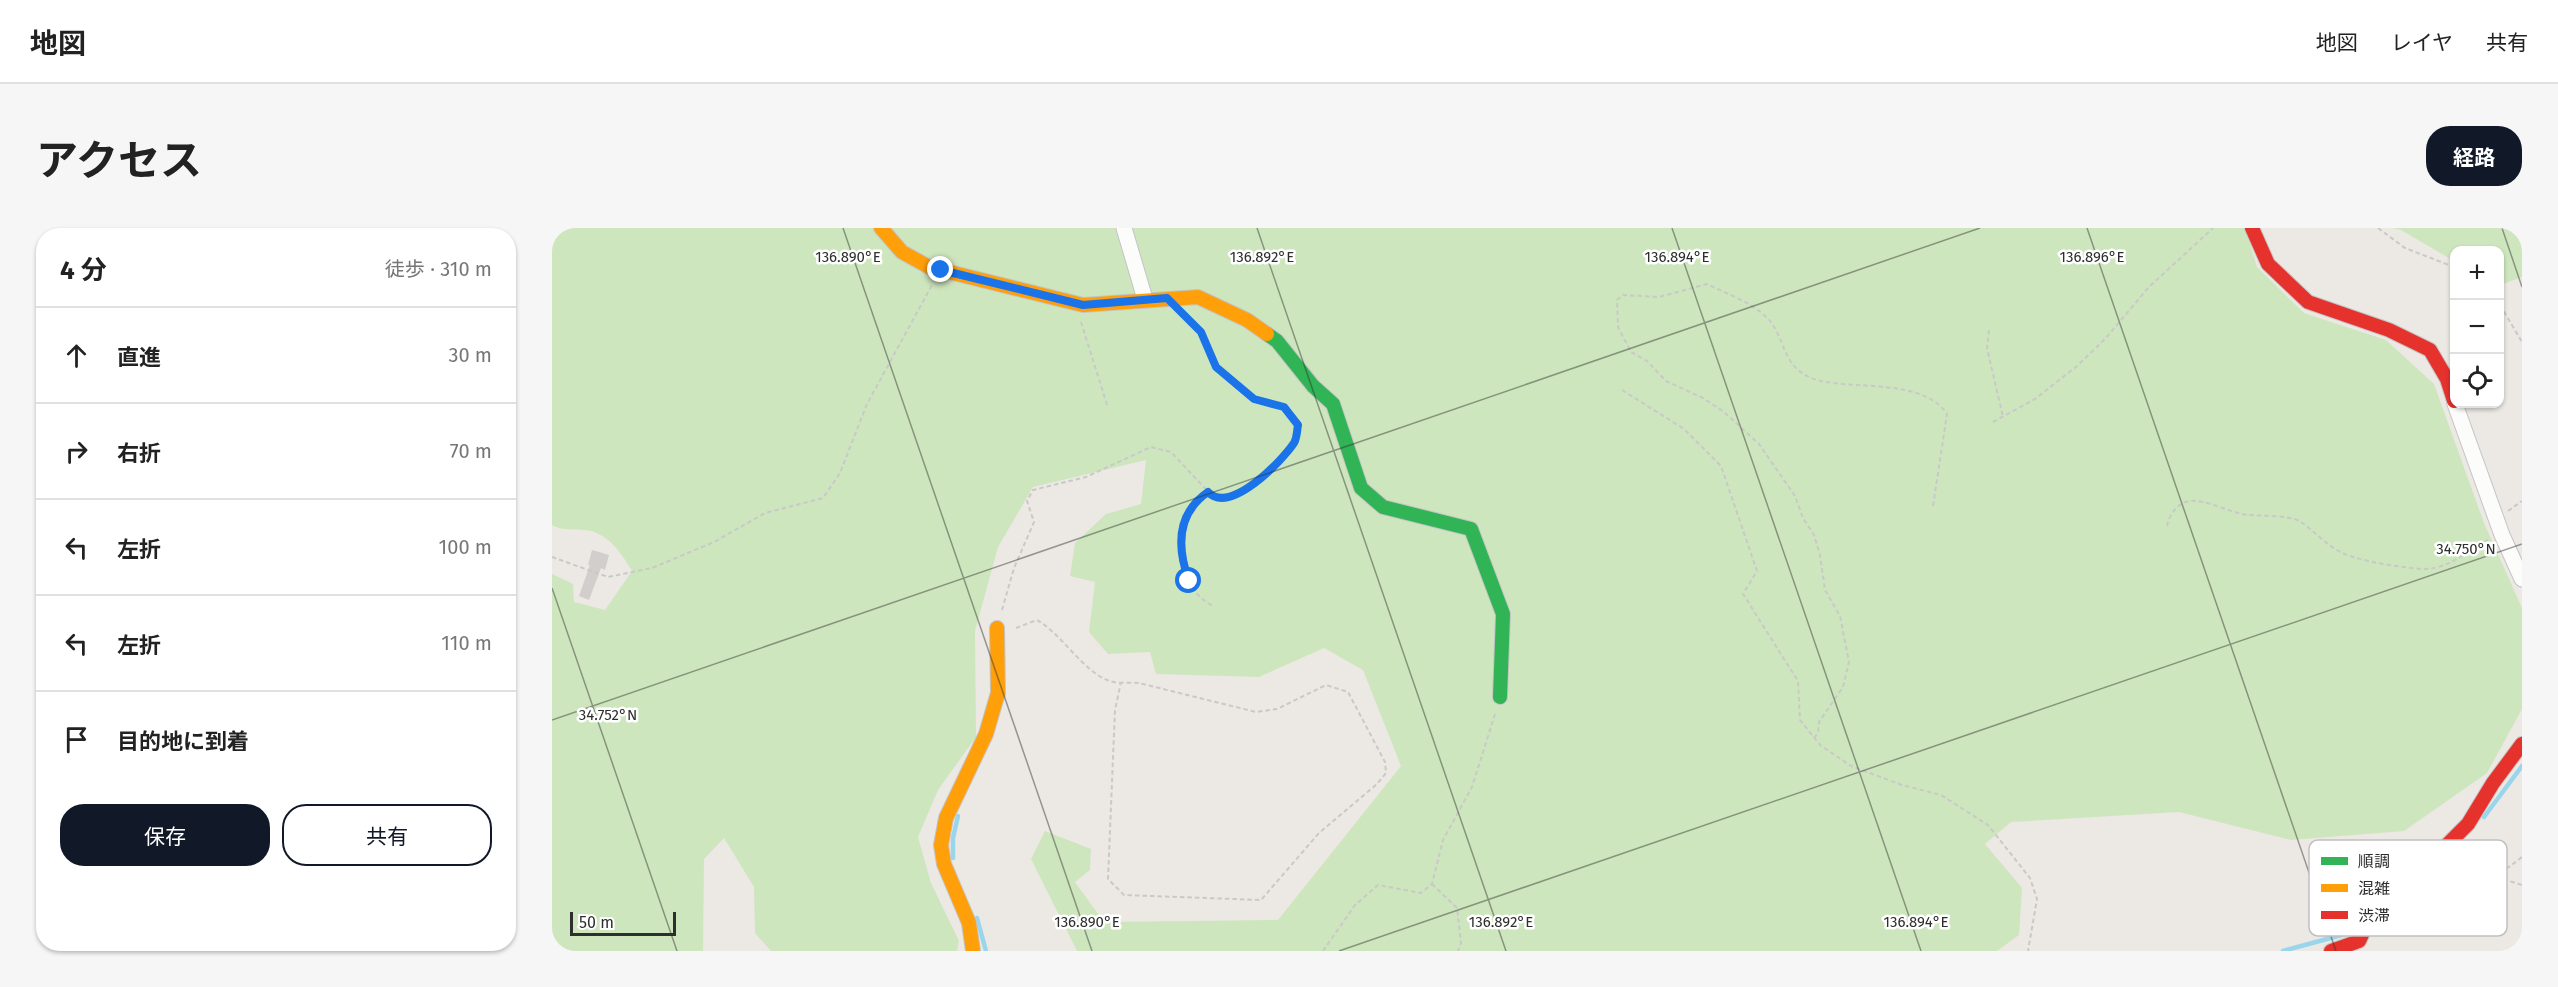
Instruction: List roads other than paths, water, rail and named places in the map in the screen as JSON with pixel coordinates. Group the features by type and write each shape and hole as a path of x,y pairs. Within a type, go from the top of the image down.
{"street":[{"path":"881,228 909,259 941,270 1083,305 1198,297 1247,320 1269,336 1333,404 1361,488 1383,507 1455,523 1471,529 1503,614 1500,697"},
{"path":"1124,228 1145,299"},
{"path":"2252,228 2268,264 2307,302 2389,330 2430,350 2450,388"},
{"path":"2457,408 2502,535 2522,579"},
{"path":"973,951 969,923 944,864 941,845 946,818 986,734 998,693 997,628"},
{"path":"2452,840 2468,824 2493,783 2522,744"},
{"path":"2331,951 2359,941 2361,936"}],"waterway":[{"path":"2484,817 2522,766"},
{"path":"953,858 953,838 958,816"},
{"path":"977,918 986,951"},
{"path":"2283,951 2338,936"}]}
